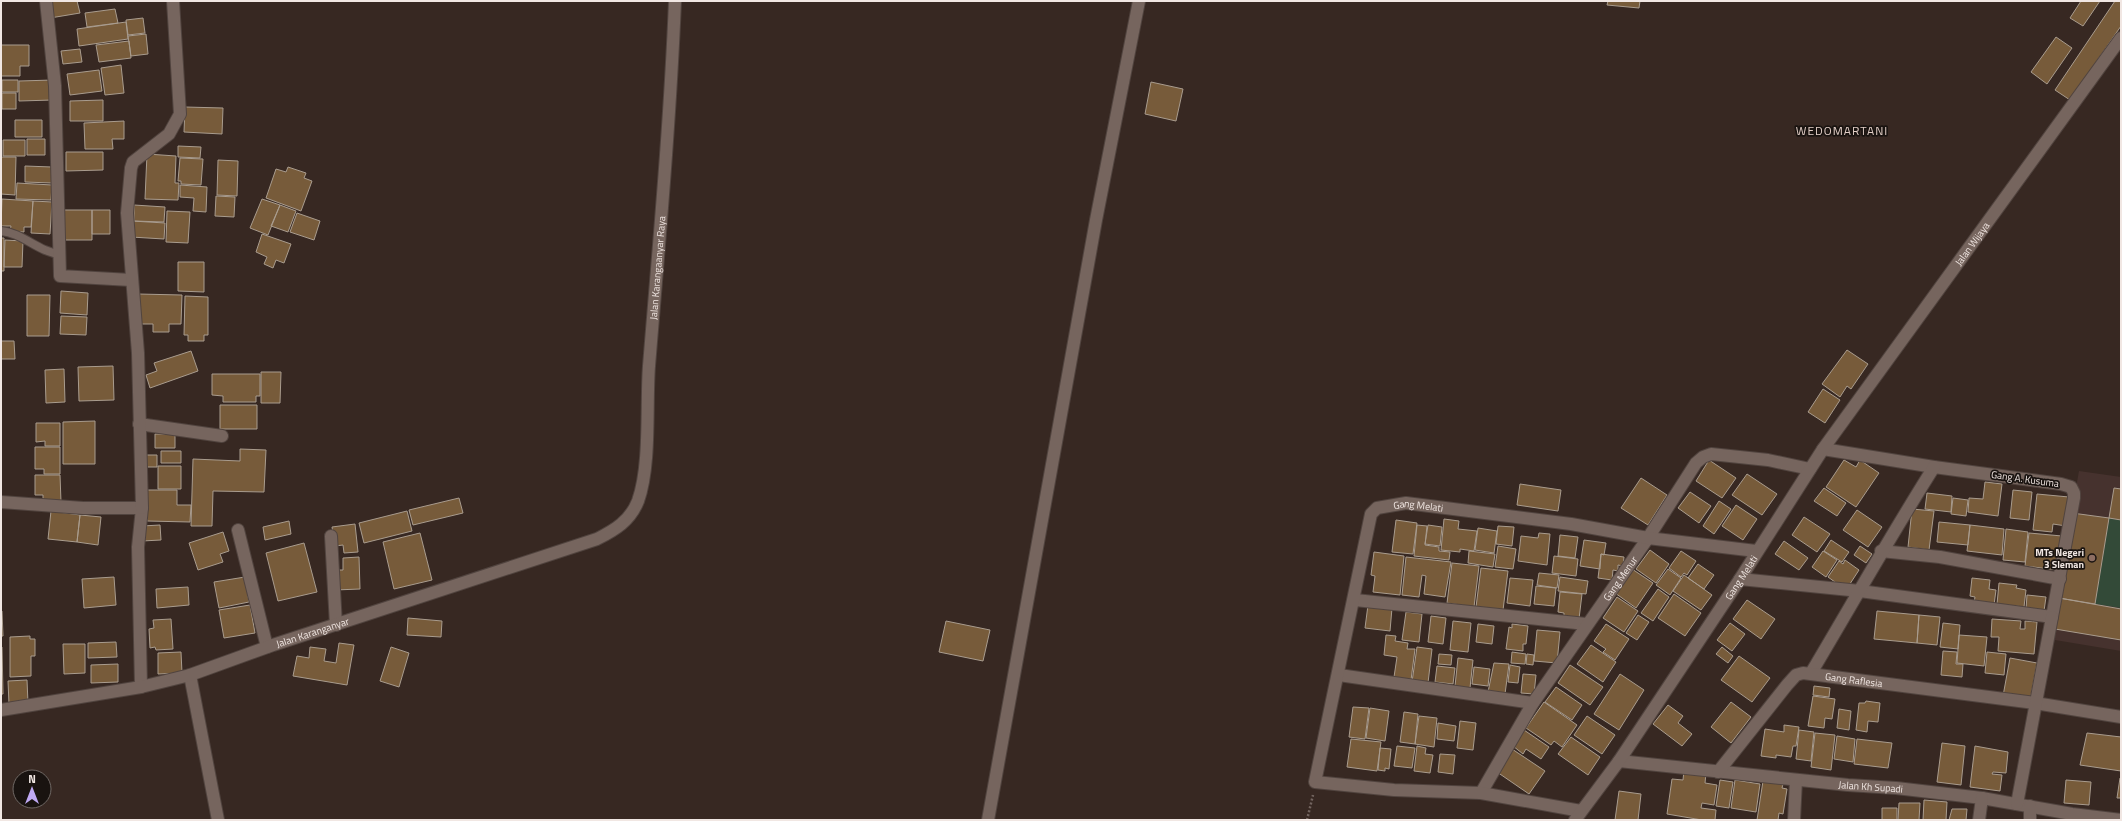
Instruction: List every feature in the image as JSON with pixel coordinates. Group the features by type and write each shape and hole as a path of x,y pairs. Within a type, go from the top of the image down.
{"street":[{"path":"46,1 55,86 60,276 131,280"},
{"path":"141,687 138,547 142,508 138,353 131,280 127,213 131,168 133,162 169,134 180,114 173,1"},
{"name":"Jalan Karangaanyar Raya","path":"618,529 629,517 638,501 644,472 649,373 673,60 675,1"},
{"path":"988,820 1096,220 1139,1"},
{"name":"Jalan Wijaya","path":"1823,449 2121,38"},
{"path":"139,424 222,436"},
{"path":"1756,551 1823,449"},
{"name":"Gang A. Kusuma","path":"1823,449 1934,467 2054,483 2071,487 2074,493 2074,498 2017,804"},
{"name":"Gang Menur","path":"1481,793 1533,703 1586,624 1648,538 1696,463 1706,455 1739,456 1810,469"},
{"path":"1811,673 1860,591 1881,551 1934,467"},
{"path":"1,502 83,508 142,508"},
{"name":"Gang Melati","path":"1315,782 1339,675 1369,521 1371,514 1377,508 1389,504 1406,502 1571,524 1648,538 1756,551 1740,579 1619,761 1578,815"},
{"name":"Jalan Karanganyar","path":"1,710 141,687 190,675 267,647 597,538 618,529"},
{"path":"238,530 267,647"},
{"path":"332,536 336,625"},
{"path":"1881,551 1940,556 2060,579"},
{"path":"1740,579 1860,591 2052,617"},
{"path":"1354,600 1586,624"},
{"name":"Gang Raflesia","path":"1718,772 1796,675 1811,673 2035,703 2121,717"},
{"path":"190,675 218,820"},
{"path":"1339,675 1533,703"},
{"name":"Jalan Kh Supadi","path":"1619,761 1796,780 1896,788 1982,798 2121,820"},
{"path":"1794,820 1796,780"},
{"path":"1315,782 1394,790 1481,793 1578,815"},
{"path":"1979,820 1982,798"},
{"path":"2030,806 2030,820"}],"lane":[{"path":"1,231 22,237 50,253 60,254"}],"path":[{"path":"1307,820 1315,782"}],"shaded area":[{"name":"MTs Negeri 3 Sleman","path":"2079,471 2121,477 2121,651 2049,639"}],"green space":[{"path":"2109,518 2121,520 2121,608 2095,604"}],"building":[{"path":"47,1 77,1 80,13 50,18"},
{"path":"1608,1 1640,1 1639,8 1607,5"},
{"path":"2081,1 2100,1 2083,26 2070,18"},
{"path":"2115,1 2121,1 2121,26 2070,100 2055,90"},
{"path":"115,9 118,23 87,27 85,13"},
{"path":"143,18 145,33 128,35 126,20"},
{"path":"126,22 128,39 79,46 77,29"},
{"path":"146,34 148,54 131,56 128,36"},
{"path":"2056,37 2072,48 2047,84 2031,72"},
{"path":"129,41 131,58 99,62 96,45"},
{"path":"1,45 29,45 29,66 20,66 20,76 1,76"},
{"path":"80,49 82,62 63,64 61,51"},
{"path":"121,65 124,93 105,95 101,68"},
{"path":"99,70 102,91 70,95 67,74"},
{"path":"2,80 18,80 18,92 2,92"},
{"path":"53,80 53,100 19,101 19,81"},
{"path":"1151,82 1183,89 1176,121 1145,114"},
{"path":"2,93 16,93 16,109 2,109"},
{"path":"103,100 103,121 70,121 70,101"},
{"path":"185,107 223,108 222,134 184,132"},
{"path":"15,120 42,120 42,137 15,137"},
{"path":"124,121 124,139 112,139 113,149 85,149 84,123"},
{"path":"27,139 45,139 45,155 27,155"},
{"path":"3,140 25,140 25,156 3,156"},
{"path":"178,146 201,147 200,158 178,157"},
{"path":"66,152 103,152 103,170 66,171"},
{"path":"147,154 176,156 175,183 179,183 178,200 145,199"},
{"path":"1,157 16,157 15,195 1,194"},
{"path":"180,158 203,159 201,185 181,184 181,181 178,181"},
{"path":"218,160 238,161 237,196 217,195"},
{"path":"25,166 52,167 52,183 25,182"},
{"path":"288,167 306,173 304,178 312,181 301,211 266,198 276,169 286,172"},
{"path":"17,183 52,185 51,200 16,199"},
{"path":"180,185 207,187 206,212 193,211 194,198 180,197"},
{"path":"216,196 235,197 234,217 215,216"},
{"path":"2,199 33,201 31,227 24,227 24,232 10,231 11,226 1,226"},
{"path":"262,199 280,205 268,235 250,228"},
{"path":"33,201 52,202 50,234 31,233"},
{"path":"134,205 165,207 164,222 134,221"},
{"path":"280,205 296,211 288,232 271,226"},
{"path":"62,210 92,210 92,240 63,240"},
{"path":"92,210 110,210 110,234 92,234"},
{"path":"167,211 190,212 188,243 166,242"},
{"path":"297,213 320,221 314,240 290,232"},
{"path":"132,221 165,223 164,239 131,237"},
{"path":"262,234 291,244 284,263 276,260 273,268 264,264 267,257 256,252"},
{"path":"1,238 4,238 4,271 1,271"},
{"path":"5,240 23,241 22,267 4,267"},
{"path":"178,262 204,262 204,292 178,291"},
{"path":"61,291 88,293 87,315 60,313"},
{"path":"138,294 182,295 181,324 169,324 169,332 153,332 153,324 138,324"},
{"path":"27,295 50,295 49,336 27,336"},
{"path":"185,296 208,297 208,335 204,335 204,341 188,341 188,335 184,335"},
{"path":"61,316 87,317 86,335 60,334"},
{"path":"1,341 14,341 15,359 1,359"},
{"path":"1847,350 1868,364 1851,389 1847,386 1840,397 1822,384"},
{"path":"191,351 198,371 150,388 146,375 157,371 154,363"},
{"path":"113,366 114,400 79,401 78,367"},
{"path":"64,369 65,402 46,403 45,370"},
{"path":"261,372 281,372 280,403 261,403"},
{"path":"212,374 260,374 260,396 256,396 256,402 223,402 223,396 212,395"},
{"path":"1823,389 1840,400 1825,423 1808,412"},
{"path":"220,405 257,405 257,429 220,429"},
{"path":"95,421 95,464 63,464 63,422"},
{"path":"36,423 60,423 60,446 45,446 45,441 36,442"},
{"path":"155,434 175,434 175,448 155,448"},
{"path":"35,447 60,447 60,474 44,474 44,469 35,469"},
{"path":"240,449 266,450 264,492 213,491 212,526 191,526 193,459 240,461"},
{"path":"161,451 181,451 181,463 161,463"},
{"path":"144,455 157,455 157,467 144,467"},
{"path":"1709,460 1736,478 1722,498 1696,481"},
{"path":"1844,460 1856,467 1860,460 1879,473 1856,507 1826,487"},
{"path":"158,466 181,466 181,489 158,489"},
{"path":"1747,474 1777,494 1762,515 1732,495"},
{"path":"35,475 60,475 61,502 43,502 43,495 35,495"},
{"path":"1641,478 1667,495 1648,525 1621,508"},
{"path":"1985,482 2002,484 1998,516 1968,512 1969,498 1983,499"},
{"path":"1520,484 1561,490 1558,511 1517,505"},
{"path":"1824,488 1846,503 1837,516 1814,501"},
{"path":"2114,488 2121,489 2121,520 2109,518"},
{"path":"147,490 177,490 177,505 191,505 190,522 147,521"},
{"path":"2013,490 2032,492 2029,520 2010,518"},
{"path":"1690,492 1711,506 1699,523 1678,508"},
{"path":"1927,493 1952,496 1951,512 1925,509"},
{"path":"2037,494 2069,497 2066,526 2053,524 2052,532 2033,530"},
{"path":"459,498 463,513 413,525 409,510"},
{"path":"1953,498 1968,500 1966,516 1951,514"},
{"path":"1719,501 1731,509 1714,534 1703,526"},
{"path":"1736,505 1757,519 1743,540 1722,526"},
{"path":"1912,509 1934,511 1929,550 1908,547"},
{"path":"1857,510 1882,527 1868,547 1843,530"},
{"path":"51,511 80,515 77,542 48,539"},
{"path":"407,511 412,531 364,543 359,523"},
{"path":"2072,513 2109,518 2095,604 2059,598"},
{"path":"80,515 101,517 98,545 77,542"},
{"path":"1804,517 1830,534 1817,552 1792,535"},
{"path":"1444,519 1459,521 1458,529 1477,531 1474,551 1460,549 1460,552 1441,550"},
{"path":"1396,520 1417,523 1413,554 1392,552"},
{"path":"289,521 291,534 265,540 263,527"},
{"path":"1939,522 1970,525 1968,545 1937,542"},
{"path":"355,524 358,552 344,553 343,545 335,546 332,527"},
{"path":"160,525 161,540 142,541 142,526"},
{"path":"1417,525 1427,526 1425,545 1439,547 1439,551 1450,552 1449,560 1414,556"},
{"path":"1428,525 1442,527 1440,546 1425,544"},
{"path":"1970,525 2004,529 2002,555 1967,551"},
{"path":"1498,526 1514,527 1512,546 1496,544"},
{"path":"1478,528 1497,531 1494,553 1475,550"},
{"path":"2006,529 2028,532 2025,562 2003,560"},
{"path":"223,532 229,551 220,554 223,562 198,570 189,543"},
{"path":"420,533 432,580 394,589 383,542"},
{"path":"1539,533 1550,534 1547,565 1518,561 1521,536 1538,538"},
{"path":"2029,533 2062,536 2058,570 2025,566"},
{"path":"1560,535 1578,537 1575,558 1558,556"},
{"path":"1584,540 1606,543 1604,555 1601,554 1600,569 1580,566"},
{"path":"1831,540 1849,552 1842,562 1824,551"},
{"path":"1784,541 1808,558 1799,570 1775,554"},
{"path":"304,543 317,592 278,601 266,553"},
{"path":"1498,546 1516,549 1513,569 1495,567"},
{"path":"1860,546 1872,554 1866,563 1854,555"},
{"path":"1650,550 1669,564 1656,583 1636,569"},
{"path":"1469,551 1495,554 1493,567 1468,563"},
{"path":"1681,551 1696,561 1687,575 1684,573 1681,577 1669,568"},
{"path":"1823,551 1837,560 1826,577 1812,567"},
{"path":"1374,552 1404,556 1400,595 1373,592 1375,576 1371,575"},
{"path":"1601,554 1624,557 1623,566 1618,565 1618,571 1613,570 1612,580 1598,578"},
{"path":"1554,556 1578,559 1576,576 1552,573"},
{"path":"359,557 360,589 335,590 335,570 343,570 343,558"},
{"path":"1406,557 1451,562 1445,597 1424,594 1426,576 1422,575 1419,597 1402,595"},
{"path":"1845,560 1859,570 1846,590 1828,577 1839,561 1843,564"},
{"path":"1452,563 1479,566 1474,607 1447,603"},
{"path":"1698,564 1714,575 1704,589 1688,578"},
{"path":"1481,568 1508,571 1503,610 1476,607"},
{"path":"1632,569 1653,583 1636,608 1615,593"},
{"path":"1668,569 1681,578 1670,595 1656,585"},
{"path":"1539,573 1559,575 1557,588 1537,585"},
{"path":"1684,575 1712,595 1701,610 1673,591"},
{"path":"114,577 116,605 84,608 82,579"},
{"path":"245,577 249,602 219,608 214,582"},
{"path":"1560,577 1588,581 1586,594 1558,591"},
{"path":"1510,578 1533,580 1530,606 1507,603"},
{"path":"1972,578 1990,580 1989,589 1996,590 1994,605 1974,603 1975,597 1970,596"},
{"path":"1999,583 2017,585 2016,588 2026,590 2024,607 1997,604"},
{"path":"1536,586 1556,588 1554,606 1534,604"},
{"path":"188,587 189,605 157,608 156,589"},
{"path":"1658,589 1669,597 1653,621 1641,613"},
{"path":"1560,592 1582,594 1579,619 1564,617 1564,613 1558,612"},
{"path":"1674,594 1701,613 1685,636 1658,618"},
{"path":"2027,595 2046,597 2044,611 2026,609"},
{"path":"1617,597 1638,611 1624,632 1603,618"},
{"path":"2059,598 2121,609 2121,640 2055,629"},
{"path":"1747,600 1775,619 1761,639 1733,619"},
{"path":"250,605 255,633 224,638 219,610"},
{"path":"1368,605 1392,608 1390,631 1365,628"},
{"path":"2,611 3,636 1,636"},
{"path":"1877,611 1919,615 1917,643 1874,639"},
{"path":"1406,612 1422,614 1419,642 1402,640"},
{"path":"1638,615 1649,622 1637,640 1626,633"},
{"path":"1919,615 1940,617 1937,645 1917,643"},
{"path":"1431,616 1446,618 1443,644 1428,642"},
{"path":"408,618 442,621 441,637 407,635"},
{"path":"171,619 173,649 156,650 155,647 150,648 149,629 154,628 153,620"},
{"path":"1992,619 2021,621 2020,629 2025,629 2025,621 2037,622 2034,654 1998,651 1999,637 1991,637"},
{"path":"946,621 990,630 983,661 939,652"},
{"path":"1453,621 1471,623 1468,652 1450,650"},
{"path":"1730,623 1745,634 1732,651 1717,640"},
{"path":"1943,623 1960,625 1958,649 1940,647"},
{"path":"1478,624 1494,626 1492,644 1476,642"},
{"path":"1512,624 1528,626 1526,644 1523,644 1523,651 1506,649 1509,627 1512,628"},
{"path":"1606,624 1629,639 1615,660 1603,652 1606,649 1594,641"},
{"path":"1537,630 1560,632 1557,663 1534,661"},
{"path":"1386,635 1396,636 1395,641 1408,643 1407,649 1415,649 1411,680 1394,677 1397,657 1384,655"},
{"path":"1959,635 1987,637 1984,666 1957,663"},
{"path":"30,636 30,639 35,639 35,656 31,656 31,676 10,677 10,637"},
{"path":"116,642 117,657 88,658 88,643"},
{"path":"339,643 354,645 347,685 293,676 297,656 309,658 310,647 326,649 324,661 336,663"},
{"path":"63,644 85,644 85,673 64,674"},
{"path":"1591,645 1616,662 1603,682 1577,664"},
{"path":"2,647 3,694 1,694"},
{"path":"391,647 409,653 399,687 380,681"},
{"path":"1417,647 1432,649 1428,683 1412,682"},
{"path":"1722,647 1733,656 1728,663 1716,654"},
{"path":"1943,651 1957,652 1956,664 1963,664 1962,677 1941,675"},
{"path":"181,652 182,673 158,674 158,653"},
{"path":"1512,652 1526,654 1525,664 1511,663"},
{"path":"1987,652 2006,654 2004,675 1985,673"},
{"path":"1439,654 1452,655 1451,665 1438,664"},
{"path":"1527,654 1534,655 1533,665 1526,664"},
{"path":"1739,656 1770,678 1752,702 1721,680"},
{"path":"1458,658 1473,660 1470,688 1455,686"},
{"path":"2010,658 2037,663 2030,701 2003,696"},
{"path":"1494,663 1509,664 1505,694 1488,692"},
{"path":"118,664 118,682 91,683 91,665"},
{"path":"1510,665 1520,667 1518,683 1508,682"},
{"path":"1570,665 1603,687 1590,705 1558,683"},
{"path":"1437,666 1455,668 1453,684 1435,682"},
{"path":"1474,667 1490,669 1488,686 1472,684"},
{"path":"1523,674 1536,675 1534,694 1521,693"},
{"path":"1620,674 1644,690 1619,730 1594,714"},
{"path":"27,680 28,703 9,704 8,681"},
{"path":"1814,686 1830,688 1829,697 1813,695"},
{"path":"1556,687 1582,705 1572,720 1545,702"},
{"path":"1813,696 1835,699 1832,719 1825,718 1824,728 1808,726"},
{"path":"1866,701 1880,703 1878,722 1868,721 1867,732 1856,730 1859,703 1865,703"},
{"path":"1544,702 1577,725 1562,747 1554,741 1551,745 1526,728"},
{"path":"1731,702 1751,717 1731,743 1711,727"},
{"path":"1668,705 1683,716 1678,723 1692,734 1682,746 1653,724"},
{"path":"1353,707 1369,708 1365,739 1349,737"},
{"path":"1370,708 1389,711 1385,741 1366,738"},
{"path":"1839,709 1851,711 1849,730 1837,728"},
{"path":"1404,712 1418,714 1415,744 1400,742"},
{"path":"1419,716 1437,718 1434,747 1415,744"},
{"path":"1587,716 1615,735 1602,754 1574,735"},
{"path":"1460,721 1476,723 1473,750 1457,748"},
{"path":"1438,723 1456,726 1454,741 1437,739"},
{"path":"1784,725 1799,727 1796,746 1793,746 1791,757 1776,755 1776,758 1761,756 1765,729 1784,732"},
{"path":"1524,730 1549,747 1541,759 1526,749 1523,754 1513,746"},
{"path":"1799,730 1814,732 1811,761 1796,759"},
{"path":"1815,733 1835,735 1831,770 1811,767"},
{"path":"2087,733 2121,737 2121,771 2080,765"},
{"path":"1837,736 1855,739 1853,762 1834,759"},
{"path":"1571,737 1600,757 1588,775 1558,754"},
{"path":"1351,739 1381,742 1377,771 1347,767"},
{"path":"1857,739 1892,743 1888,768 1854,764"},
{"path":"1942,743 1965,746 1961,785 1937,782"},
{"path":"1397,746 1415,748 1412,768 1394,766"},
{"path":"1417,746 1426,748 1425,754 1433,755 1430,773 1414,771"},
{"path":"1975,746 2008,752 2006,773 1993,772 1992,774 2002,775 2000,791 1970,787"},
{"path":"1380,748 1391,749 1389,769 1385,768 1385,771 1378,770"},
{"path":"1512,749 1545,771 1529,794 1497,772"},
{"path":"1440,754 1455,755 1453,774 1438,772"},
{"path":"1684,770 1706,773 1705,783 1717,785 1714,805 1702,803 1701,808 1716,810 1715,820 1702,820 1667,814 1672,779 1683,780"},
{"path":"2120,778 2121,798 2117,798"},
{"path":"1720,780 1733,782 1729,808 1716,806"},
{"path":"1735,780 1760,784 1756,812 1731,808"},
{"path":"2066,780 2091,782 2089,805 2064,803"},
{"path":"1763,781 1783,784 1782,788 1787,789 1783,814 1779,813 1778,820 1757,820"},
{"path":"1619,791 1641,794 1638,820 1615,820"},
{"path":"1924,800 1947,802 1946,820 1923,820"},
{"path":"1899,803 1920,803 1919,820 1898,820"},
{"path":"1882,808 1897,808 1897,820 1882,820"},
{"path":"1952,809 1967,809 1966,820 1949,820"}],"place":[{"name":"MTs Negeri 3 Sleman","path":"2092,558"}],"district":[{"name":"WEDOMARTANI","path":"1842,130"}]}
